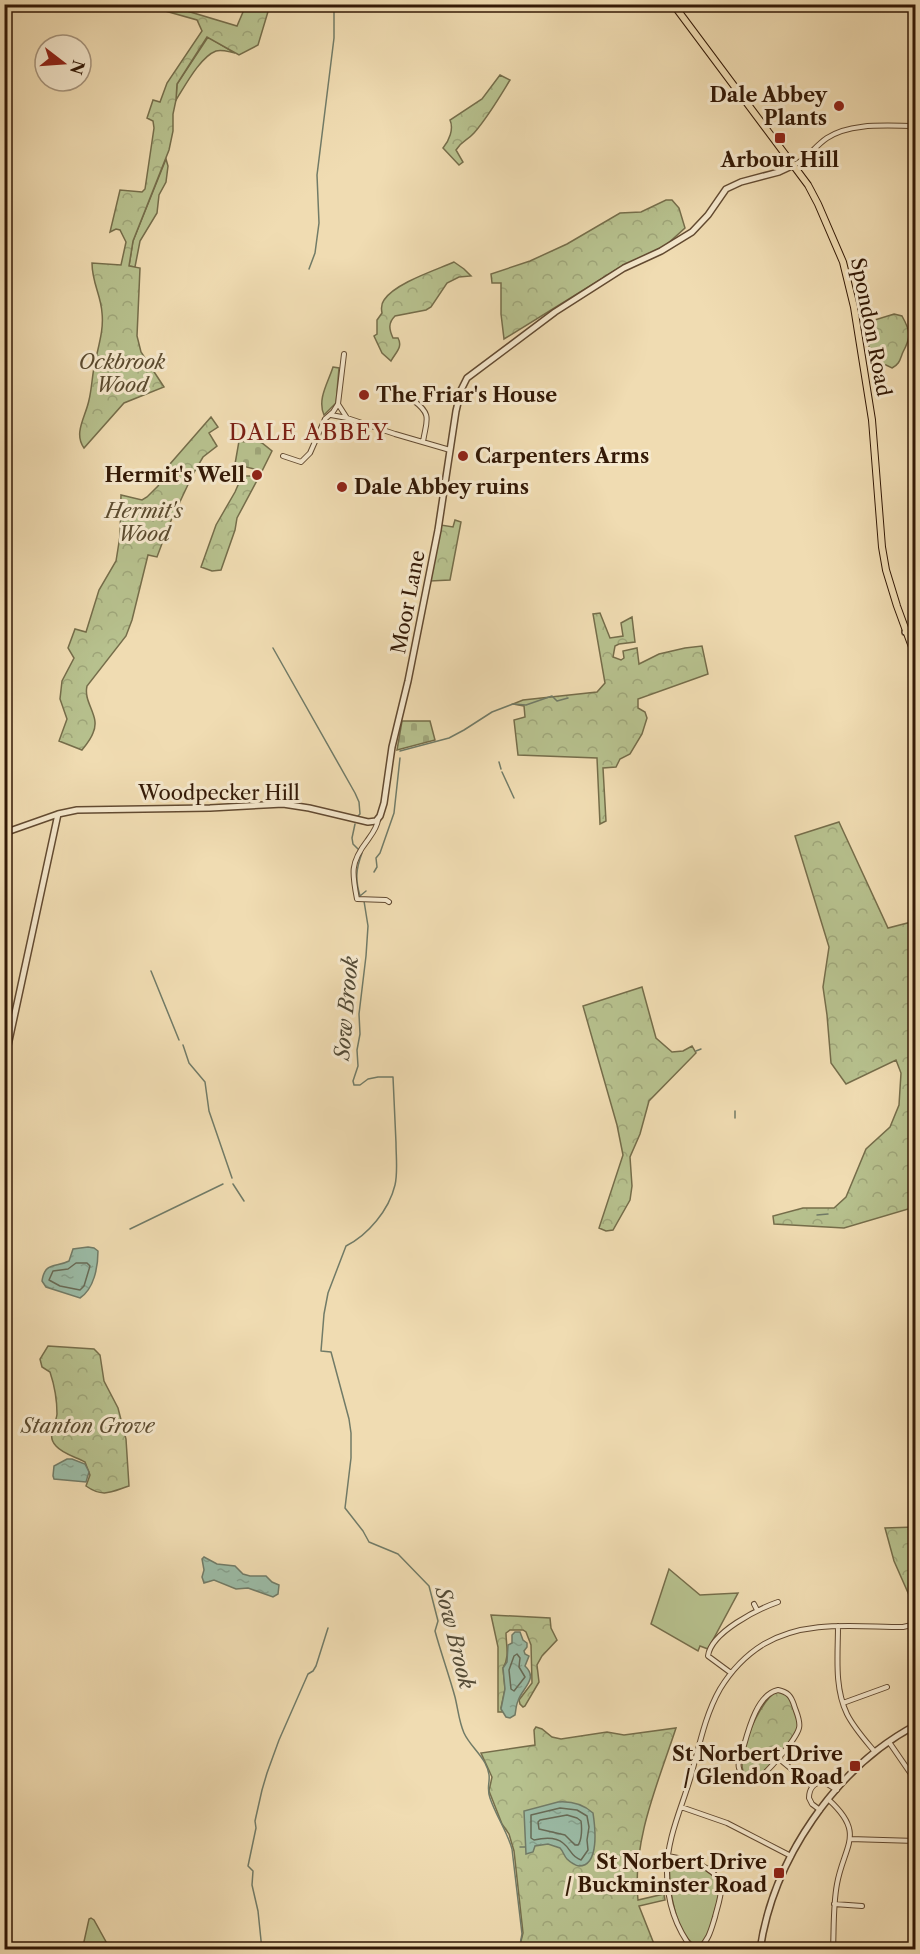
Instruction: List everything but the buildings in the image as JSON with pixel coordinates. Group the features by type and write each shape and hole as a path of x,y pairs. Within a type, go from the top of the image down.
{"main road":[{"name":"Spondon Road","path":"673,4 794,165 818,204 843,262 854,307 872,420 883,550 891,588 915,658"}],"street":[{"path":"794,165 837,133 867,127 915,126"},
{"name":"Moor Lane","path":"378,819 384,803 391,754 438,530 456,411 461,390 470,374 555,312 624,268 661,251 692,231 708,215 726,189 794,165"},
{"path":"283,456 299,462 306,458 325,419 338,404 344,354"},
{"path":"414,401 427,413 423,442"},
{"path":"338,404 347,418"},
{"path":"330,415 347,418 450,450"},
{"path":"906,632 915,630"},
{"name":"Woodpecker Hill","path":"4,833 58,814 77,810 283,804 368,822 378,819"},
{"path":"4,1064 58,814"},
{"path":"378,819 376,829 357,857 353,877 357,899 389,902"},
{"path":"731,1673 712,1659 708,1653 735,1623 757,1610 778,1602"},
{"path":"754,1604 757,1610"},
{"path":"693,1950 680,1930 671,1904 667,1882 668,1856 709,1716 717,1695 731,1673 753,1652 780,1636 804,1629 838,1626 903,1627 915,1624"},
{"path":"838,1626 838,1679 843,1703 854,1725 875,1752"},
{"path":"843,1703 887,1687"},
{"path":"778,1690 790,1696 800,1724 795,1736 778,1758 762,1776 756,1779 744,1776 739,1769 744,1743 756,1712 768,1695 778,1690"},
{"path":"760,1950 769,1911 781,1876 808,1827 837,1790 875,1752 915,1725"},
{"path":"889,1742 911,1774 915,1786"},
{"path":"778,1758 812,1786"},
{"path":"820,1810 812,1804 809,1798 812,1786 824,1782 837,1790"},
{"path":"829,1800 845,1817 850,1839 839,1874 834,1904 833,1950"},
{"path":"681,1806 727,1823 791,1856"},
{"path":"850,1839 915,1841"},
{"path":"912,1950 915,1854"},
{"path":"668,1856 695,1863 712,1872 719,1880 720,1899 711,1932 698,1950"},
{"path":"834,1904 862,1906"}],"green space":[{"name":"Ockbrook Wood","path":"167,5 237,26 246,5 270,5 258,45 239,55 207,37 177,84 169,150 133,241 129,266 140,268 137,336 141,352 164,387 124,403 84,448 80,430 90,395 102,326 101,307 93,277 92,263 121,265 126,242 120,230 110,232 120,190 142,192 145,189 154,128 153,121 147,118 153,100 160,102 167,83 202,31 197,20 165,11"},
{"path":"208,37 235,53 221,50 210,54 193,72 176,100 177,84"},
{"path":"500,75 510,80 479,127 456,150 463,162 459,165 443,148 450,135 450,120 482,99"},
{"path":"166,159 168,166 166,182 159,195 157,213 140,241 135,267 129,266 133,241"},
{"path":"666,200 672,200 679,208 685,228 665,246 619,268 504,339 501,283 492,283 491,274 530,261 567,244 620,213 641,212"},
{"path":"454,262 471,276 459,277 447,283 431,307 426,310 395,316 391,321 390,329 393,338 398,338 400,344 391,361 382,353 374,336 377,334 377,320 382,313 383,302 397,288"},
{"path":"894,314 902,316 907,326 909,338 906,347 898,363 892,368 886,365 872,365 865,323"},
{"path":"333,367 339,368 336,403 324,415 322,397"},
{"name":"Hermit's Wood","path":"211,417 218,427 209,433 217,446 203,457 193,474 157,557 148,555 126,636 87,686 87,698 95,721 92,735 82,750 59,741 67,719 60,699 62,681 74,658 68,648 75,629 86,632 99,590 116,561 120,536 121,495 142,500 147,497 158,486 170,464"},
{"path":"247,437 262,443 272,451 262,471 235,464 239,441 246,442"},
{"path":"254,469 262,471 237,518 221,570 212,571 201,567 216,525 242,476 252,476"},
{"path":"455,520 461,522 450,580 430,581 441,525 453,527"},
{"path":"600,613 610,638 623,636 621,623 632,617 635,642 615,646 613,657 621,660 624,658 623,651 637,648 639,664 659,654 702,646 708,674 638,699 638,708 645,712 647,718 642,734 630,754 620,759 616,767 603,768 606,821 600,824 597,758 518,755 514,720 525,717 524,706 513,704 523,700 597,692 605,683 593,614"},
{"path":"402,721 430,721 435,740 397,750"},
{"path":"839,822 888,928 915,921 915,1207 844,1228 774,1224 773,1216 803,1208 834,1208 846,1197 866,1149 890,1127 899,1105 901,1073 896,1060 846,1084 831,1063 823,987 829,947 795,836"},
{"path":"642,987 656,1038 672,1052 683,1051 692,1046 696,1053 649,1101 640,1134 630,1157 632,1186 630,1200 613,1230 606,1231 599,1228 623,1155 617,1125 583,1006"},
{"name":"Stanton Grove","path":"48,1346 94,1349 100,1355 104,1381 118,1408 126,1439 129,1486 107,1493 92,1490 86,1486 90,1475 85,1462 62,1451 53,1442 52,1434 57,1414 55,1393 50,1372 42,1367 40,1359"},
{"path":"915,1527 915,1586 909,1595 894,1561 885,1528"},
{"path":"669,1569 700,1595 738,1593 708,1649 700,1646 698,1651 651,1624"},
{"path":"491,1615 550,1618 551,1628 557,1640 537,1665 539,1682 523,1707 519,1700 532,1683 531,1645 523,1630 510,1630 506,1633 507,1655 503,1668 505,1689 501,1708 503,1712 498,1712 498,1647"},
{"path":"776,1692 785,1694 793,1704 798,1727 786,1746 761,1774 757,1777 747,1777 743,1769 746,1742 760,1710"},
{"path":"536,1727 552,1737 561,1739 607,1732 624,1735 676,1728 648,1812 637,1878 638,1900 664,1894 665,1900 639,1906 656,1949 519,1949 523,1933 514,1851 509,1834 502,1824 489,1791 492,1777 481,1753 535,1745 534,1730"},
{"path":"674,1860 688,1862 709,1872 719,1889 710,1929 699,1945 695,1945 688,1939 674,1908 670,1864"},
{"path":"91,1918 110,1949 104,1949 103,1946 83,1946"}],"water":[{"path":"88,1247 98,1251 98,1257 94,1277 85,1294 80,1298 46,1287 42,1281 48,1268 69,1261 73,1249"},
{"path":"67,1459 85,1464 89,1472 86,1482 54,1479 54,1466"},
{"path":"204,1557 217,1564 235,1566 243,1574 266,1576 279,1585 278,1594 273,1597 248,1588 236,1589 214,1580 204,1583 202,1559"},
{"path":"520,1632 527,1643 524,1651 529,1656 525,1666 529,1671 530,1679 517,1703 515,1715 510,1718 506,1717 501,1709 505,1689 503,1668 507,1662 508,1645 512,1643 512,1635"},
{"path":"558,1802 577,1804 593,1813 595,1844 590,1860 586,1864 575,1865 567,1859 560,1848 548,1844 535,1846 533,1852 526,1854 524,1811"}],"waterway":[{"path":"309,269 315,253 319,223 317,175 334,38 334,4"},
{"name":"Sow Brook","path":"273,648 355,793 359,802 360,814 358,816"},
{"path":"400,751 449,738 492,712 513,704 526,705 552,696 557,701 568,698"},
{"path":"374,872 377,867 376,858 380,853 394,813 400,758"},
{"path":"499,762 501,769"},
{"path":"502,772 514,798"},
{"name":"Sow Brook","path":"355,824 353,844 362,853 357,874 360,896 366,891"},
{"name":"Sow Brook","path":"364,901 368,926 359,1014 358,1066 353,1081 354,1085 360,1085 368,1079 393,1077 396,1175 392,1194 383,1212 370,1228 346,1246 328,1293 321,1351 331,1352 349,1419 351,1458 345,1508 369,1542 398,1554 429,1586 438,1621 435,1631 461,1724 466,1737 488,1769 490,1798 512,1849 522,1934 519,1950"},
{"path":"151,971 179,1040"},
{"path":"183,1045 189,1063 205,1082 209,1111 232,1178"},
{"path":"696,1051 701,1049"},
{"path":"735,1111 735,1118"},
{"path":"130,1229 223,1184"},
{"path":"233,1184 244,1201"},
{"path":"817,1215 828,1214"},
{"path":"262,1950 258,1911 252,1885 253,1871 248,1866 256,1828 255,1821 267,1773 279,1740 308,1674 316,1666 328,1628"},
{"path":"520,1847 525,1847"}],"place":[{"name":"Dale Abbey Plants","path":"839,106"},
{"name":"Arbour Hill","path":"780,138"},
{"name":"The Friar's House","path":"364,395"},
{"name":"Carpenters Arms","path":"463,456"},
{"name":"Hermit's Well","path":"257,475"},
{"name":"Dale Abbey ruins","path":"342,487"},
{"name":"St Norbert Drive / Glendon Road","path":"855,1766"},
{"name":"St Norbert Drive / Buckminster Road","path":"779,1873"}],"district":[{"name":"DALE ABBEY","path":"309,432"}]}
